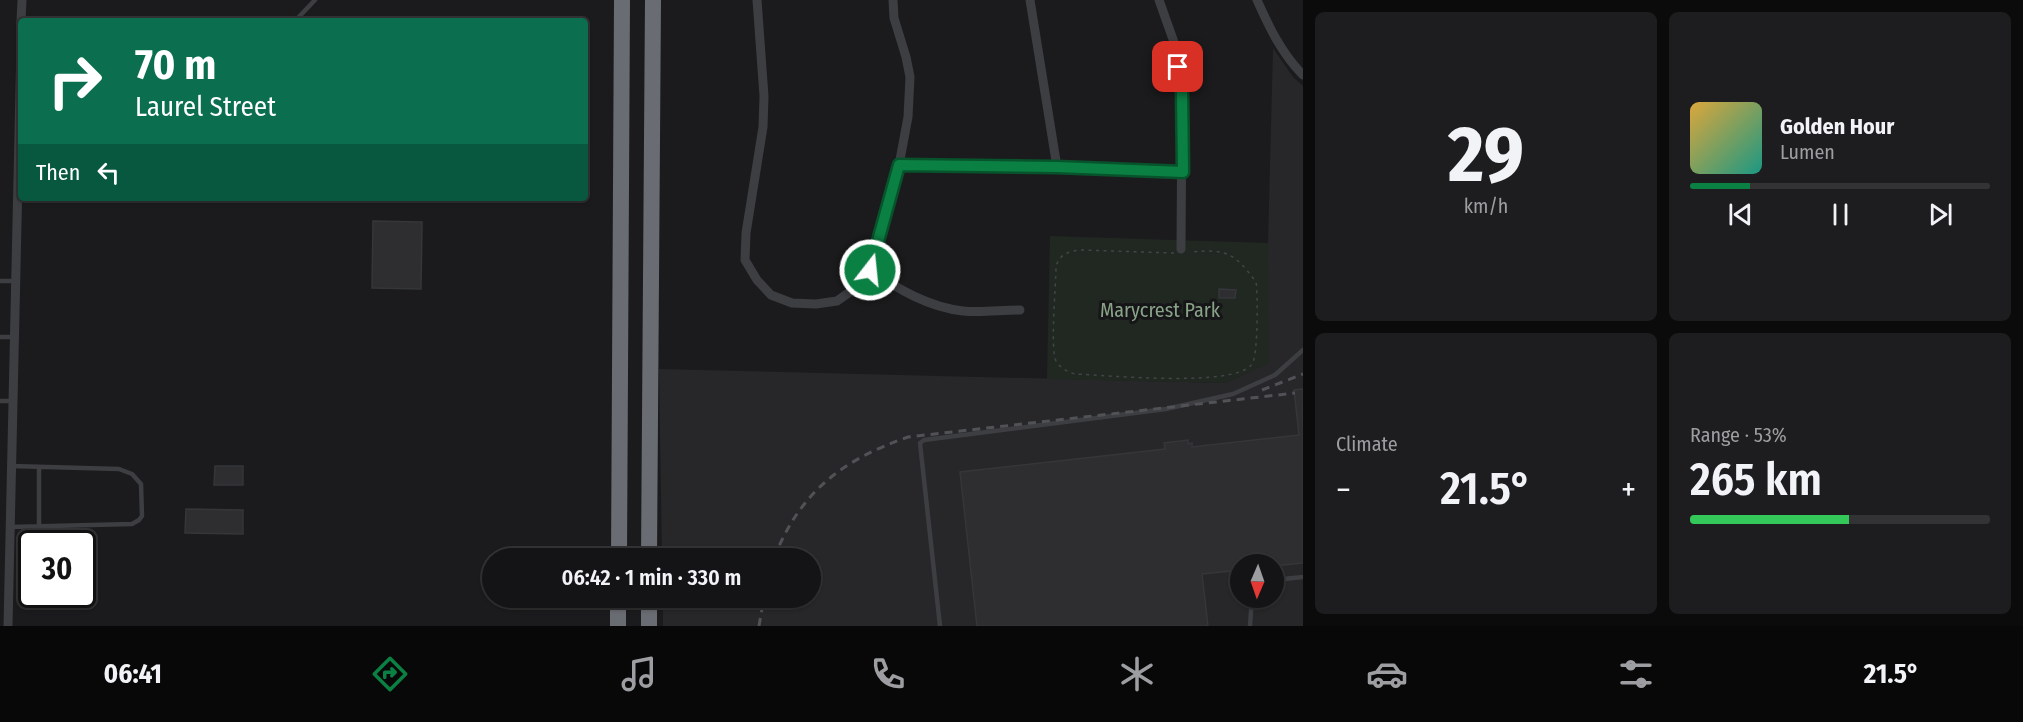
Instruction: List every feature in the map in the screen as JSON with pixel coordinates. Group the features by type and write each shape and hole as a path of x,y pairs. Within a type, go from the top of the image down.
{"highway":[{"path":"619,548 622,0"},
{"path":"649,548 653,0"},
{"path":"618,608 618,626"},
{"path":"649,608 649,626"}],"street":[{"path":"21,18 22,0"},
{"path":"757,0 764,96 763,127 746,233 745,260 757,280 771,295 792,303 816,304 837,301 854,289 870,270 899,165 908,117 910,77 894,18 893,0"},
{"path":"1030,0 1057,167"},
{"path":"1159,0 1175,45 1182,90 1181,251"},
{"path":"1257,0 1269,28 1303,75"},
{"path":"899,165 1057,167 1183,172"},
{"path":"8,626 18,201"},
{"path":"870,270 920,300 963,311 1020,310"}],"lane":[{"path":"298,18 315,0"},
{"path":"0,280 16,281"},
{"path":"0,336 14,337"},
{"path":"940,626 920,443 924,440 1166,410 1233,394 1275,375 1303,350"},
{"path":"0,401 13,401"},
{"path":"10,527 132,524 142,516 141,483 132,474 119,470 11,466"},
{"path":"39,467 39,526"},
{"path":"1284,579 1303,577"},
{"path":"1250,626 1251,608"}],"path":[{"path":"1081,250 1181,251 1210,250 1227,253 1256,282 1256,352 1253,364 1238,374 1203,378 1075,374 1061,367 1056,361 1054,346 1056,267 1061,257 1081,250"}],"shaded area":[{"path":"1273,48 1293,77 1303,86 1303,626 663,626 663,608 821,608 821,548 662,548 659,369 1225,383 1268,363 1268,243"}],"green space":[{"name":"Marycrest Park","path":"1050,236 1268,243 1269,363 1225,383 1047,379"}],"building":[{"path":"373,221 422,222 421,289 372,288"},
{"path":"1219,289 1236,290 1235,298 1219,298"},
{"path":"1303,389 1303,563 1284,565 1284,554 1230,554 1230,571 1202,574 1208,626 977,626 960,472 1165,449 1164,443 1188,440 1188,444 1192,443 1192,447 1299,435 1294,390"},
{"path":"215,466 243,466 243,485 214,485"},
{"path":"186,509 243,510 243,534 185,533"}],"railway":[{"path":"1262,390 1303,374"},
{"path":"779,548 797,514 826,481 863,456 908,437 1295,393"},
{"path":"759,626 762,608"}],"route":[{"path":"870,270 899,165 991,168 1057,167 1183,172 1182,90 1178,67"}]}
